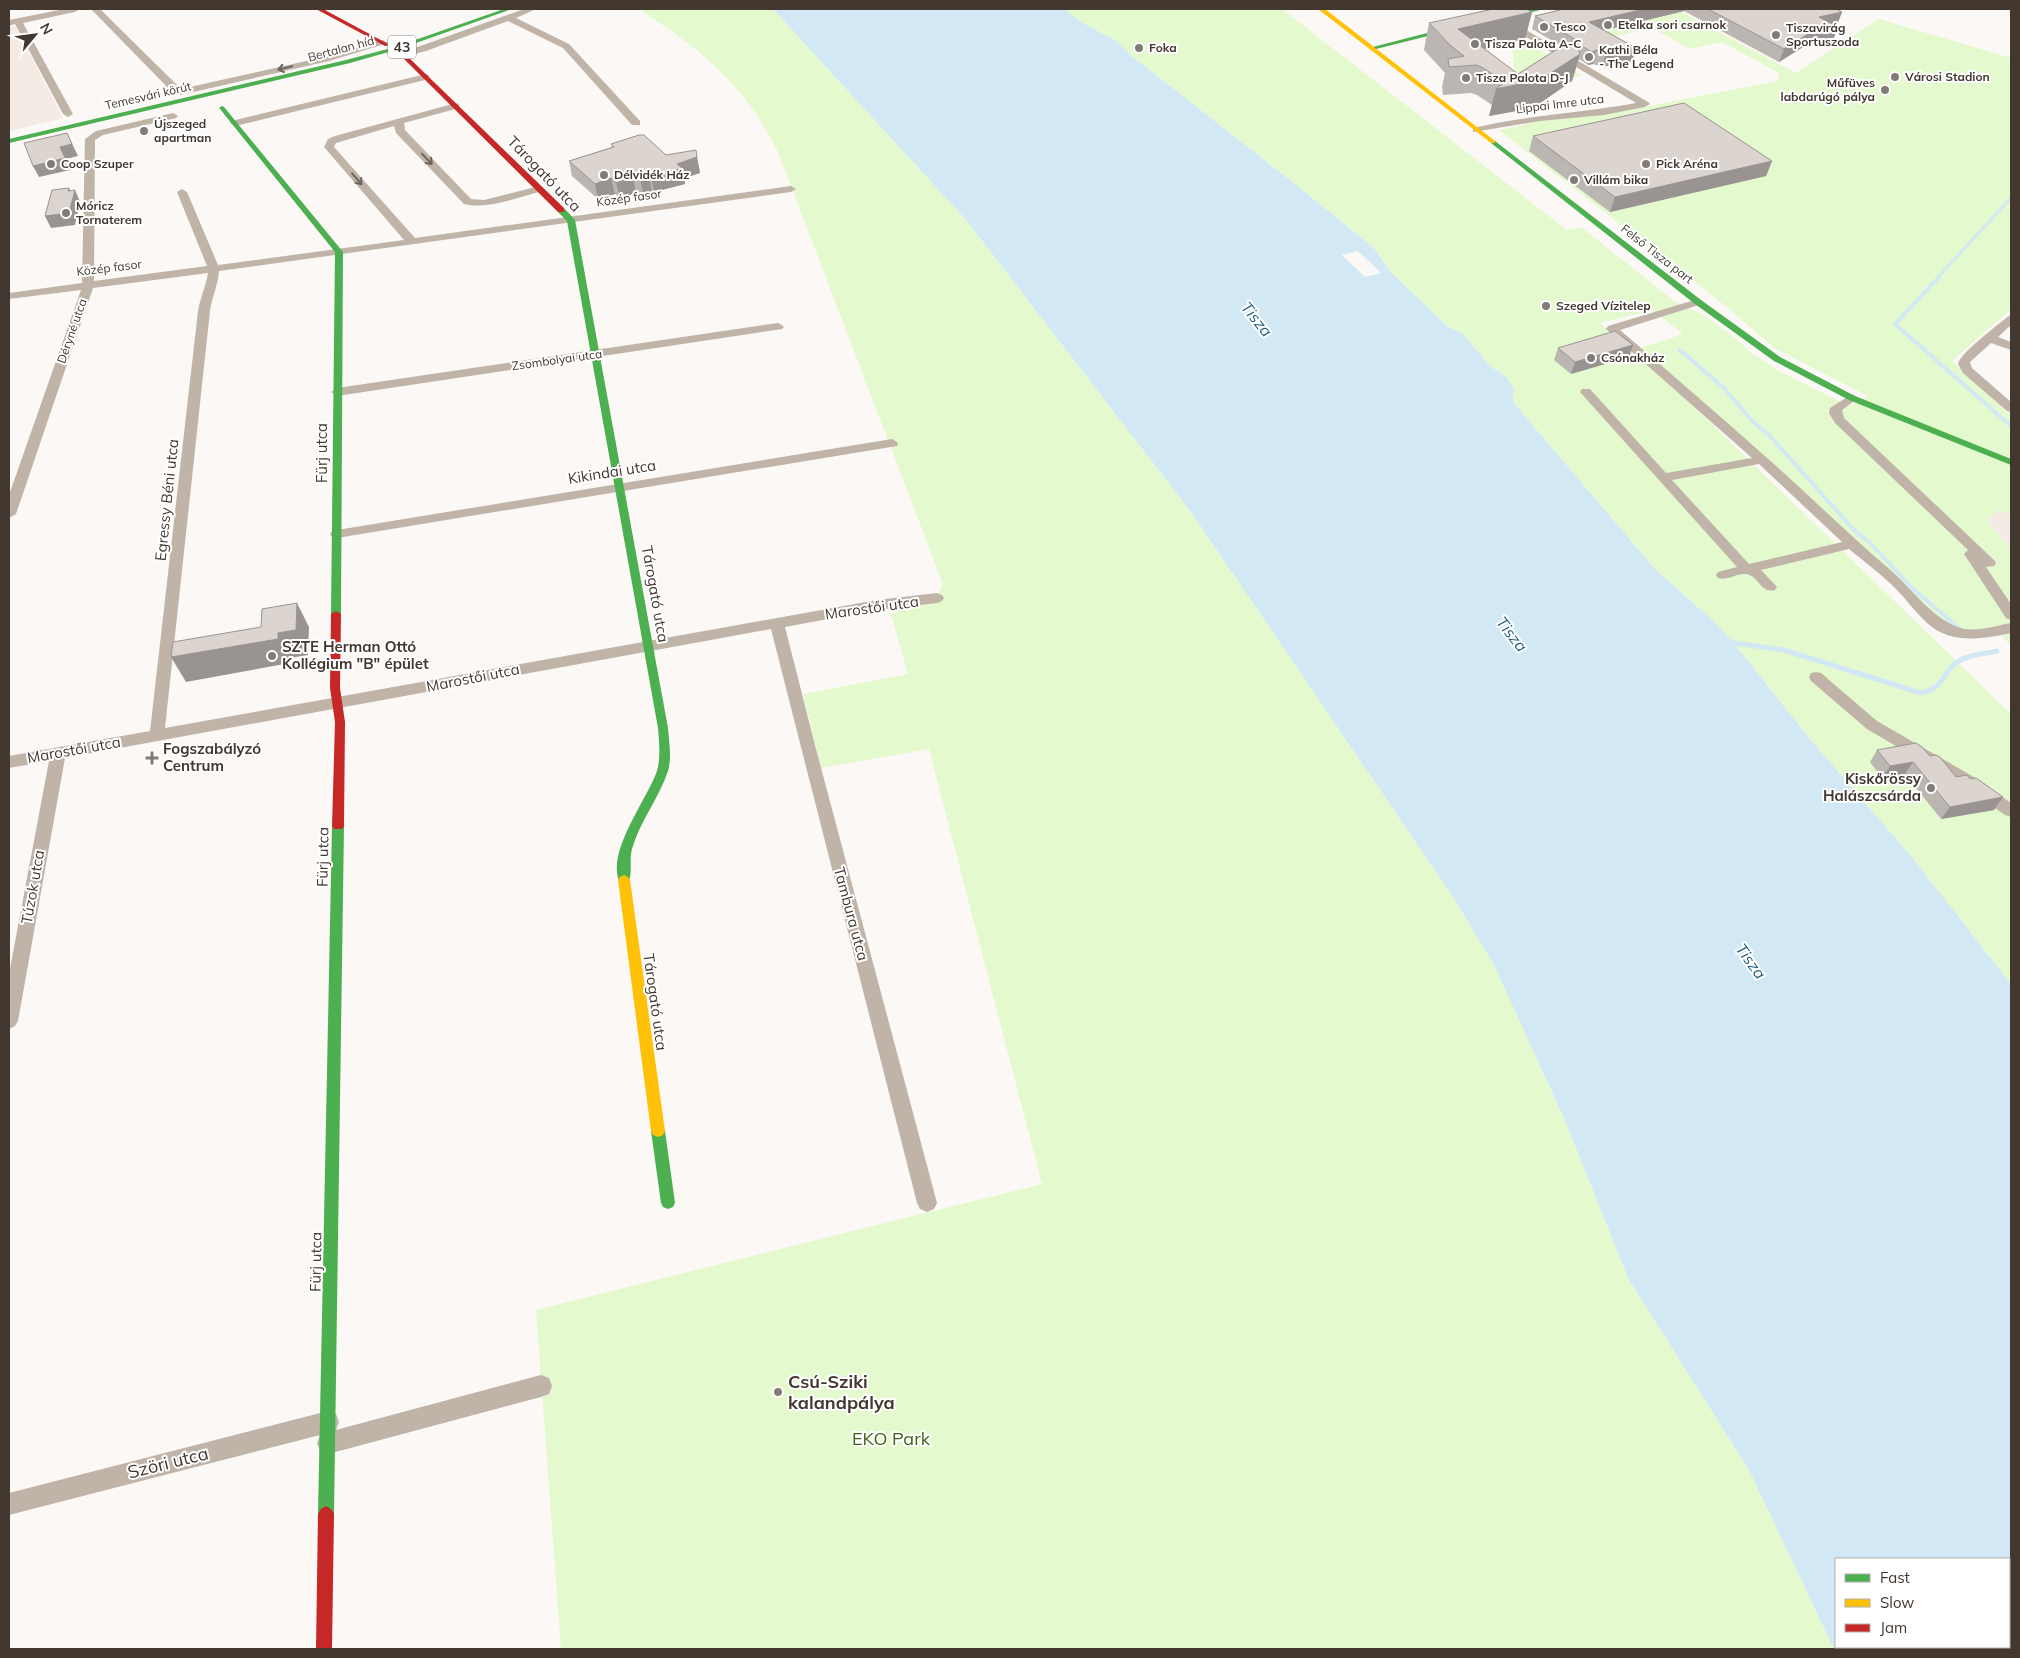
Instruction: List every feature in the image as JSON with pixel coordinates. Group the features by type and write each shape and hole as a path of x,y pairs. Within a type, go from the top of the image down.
{"street":[{"path":"68,114 13,22 75,9"},
{"name":"Temesvári körút","path":"96,9 174,89 180,92 385,44"},
{"path":"319,9 385,44"},
{"path":"402,54 509,13 532,9"},
{"name":"Felső Tisza part","path":"1321,9 1698,302 1777,359 1852,398 2011,462"},
{"path":"1496,19 1518,11 1541,9"},
{"path":"509,13 566,46 636,123"},
{"name":"Bertalan híd","path":"293,76 397,48 509,13"},
{"name":"Lippai Imre utca","path":"1477,130 1540,118 1604,112 1645,104 1496,19"},
{"path":"1372,48 1474,24"},
{"name":"Tárogató utca","path":"402,54 571,220 649,646 665,749 662,770 622,853 622,869 668,1204"},
{"name":"Temesvári körút","path":"10,141 293,76"},
{"path":"235,123 426,77"},
{"path":"412,242 329,147 332,141 456,106"},
{"path":"222,108 339,252"},
{"name":"Temesvári körút","path":"90,139 100,134 174,116"},
{"path":"400,122 400,131 468,202 484,203 539,189"},
{"name":"Déryné utca","path":"9,514 88,285 90,139"},
{"name":"Közép fasor","path":"9,296 791,189"},
{"path":"182,192 214,269"},
{"name":"Fürj utca","path":"324,1649 340,722 336,704 339,252"},
{"name":"Egressy Béni utca","path":"157,735 204,311 206,299 212,286 214,269"},
{"path":"1698,302 1612,329 1762,460 1852,544 1900,585 1933,621 1945,628 1965,634 1980,634 2011,628"},
{"path":"2011,319 1964,361 1967,370 2011,408"},
{"name":"Zsombolyai utca","path":"337,392 778,327"},
{"path":"1990,338 2011,346"},
{"path":"1586,392 1746,569 1757,574 1770,587"},
{"path":"1852,398 1836,408 1835,413 1839,420 1989,563"},
{"name":"Kikindai utca","path":"337,534 892,443"},
{"path":"1664,477 1762,460"},
{"path":"1951,525 2011,615"},
{"path":"1723,575 1852,544"},
{"name":"Marostői utca","path":"9,762 878,605 937,598"},
{"name":"Tambura utca","path":"778,623 808,749 927,1204"},
{"path":"1816,677 1872,725 1973,784 2011,811"},
{"name":"Túzok utca","path":"9,1021 58,753"},
{"name":"Szöri utca","path":"9,1504 541,1386"}],"shaded area":[{"path":"15,26 63,118 9,131 9,27"},
{"path":"1998,508 2011,514 2011,549 1987,522"}],"green space":[{"name":"EKO Park","path":"643,9 773,9 967,221 1191,512 1453,897 1493,963 1563,1116 1628,1278 1749,1470 1834,1649 561,1649 536,1310 1042,1184 929,749 821,768 803,694 908,674 891,614 939,593 943,584 778,152 763,124 733,84 689,44 641,11"},
{"path":"1064,9 1282,9 1567,230 1581,227 1677,303 1704,315 1739,341 1750,352 1779,371 1849,406 1868,396 1774,348 1728,308 1499,130 1550,119 1602,115 1778,81 1779,73 1722,42 1690,49 1652,28 1601,40 1566,20 1676,9 1796,73 1879,19 2011,58 2011,309 1952,361 2011,416 2011,514 1998,509 1987,522 2011,549 2011,646 1996,629 1965,631 1952,629 1638,349 1683,334 1652,310 1600,323 1688,401 2011,714 2011,984 1911,856 1809,738 1733,642 1710,618 1655,569 1513,402 1514,388 1505,376 1490,366 1463,334 1448,327 1403,284 1388,269 1374,248 1133,57 1115,40 1081,22"},
{"path":"1527,42 1582,76 1516,89 1512,47 1510,46"}],"water":[{"name":"Tisza","path":"773,9 1064,9 1081,22 1115,40 1133,57 1374,248 1388,269 1403,284 1448,327 1463,334 1490,366 1505,376 1514,388 1513,402 1655,569 1710,618 1733,642 1809,738 1911,856 2011,984 2011,1649 1834,1649 1749,1470 1628,1278 1563,1116 1493,963 1453,897 1191,512 967,221"}],"pier":[{"path":"1358,251 1381,273 1365,277 1342,255"}],"building":[{"path":"1493,9 1526,9 1532,12 1458,29 1518,74 1559,48 1558,46 1576,41 1580,54 1540,80 1496,89 1505,82 1477,65 1449,67 1448,59 1464,56 1451,46 1429,23"},
{"path":"1564,9 1644,9 1589,22 1636,48 1606,54 1596,50 1592,52 1575,42 1578,41 1535,16"},
{"path":"1708,9 1836,9 1842,12 1819,17 1838,27 1808,34 1784,49"},
{"name":"Pick Aréna","path":"1684,103 1772,161 1615,197 1533,136"},
{"path":"67,133 72,144 60,147 65,158 33,166 24,143"},
{"path":"644,135 666,155 696,150 697,157 677,164 682,168 651,177 649,175 640,179 633,177 616,183 611,178 595,184 569,161 614,147 611,144"},
{"path":"69,188 68,191 75,190 69,213 45,216 52,190"},
{"path":"1615,331 1633,345 1575,362 1558,348"},
{"path":"297,603 296,630 278,633 278,639 171,657 173,642 261,627 262,609"},
{"path":"1916,743 1930,756 1936,755 1940,757 1956,777 1967,775 1970,779 1976,778 2003,797 1950,807 1913,762 1890,766 1877,750"}],"waterway":[{"path":"1938,277 2011,198"},
{"path":"1940,276 1895,324 2011,426"},
{"path":"1680,350 1725,389 1752,421 1769,435 1854,530 1871,544 1912,588 1959,628"},
{"path":"1728,642 1784,650 1921,693 1938,685 1960,660 1970,656 1997,651"}],"traffic: fast":[{"path":"9,141 348,62 397,48 509,9"},
{"path":"1499,18 1541,9"},
{"path":"1372,48 1458,27"},
{"path":"222,108 339,252 336,614"},
{"path":"1493,142 1698,302 1777,359 1852,398 2011,462"},
{"path":"561,210 571,220 663,728 664,755 662,771 630,837 623,865 624,880"},
{"path":"326,1514 338,826"},
{"path":"658,1131 668,1203"}],"traffic: slow":[{"path":"1321,9 1493,142"},
{"path":"624,880 658,1131"}],"traffic: jam":[{"path":"319,9 387,45"},
{"path":"401,53 561,210"},
{"path":"336,614 335,688 340,722 338,826"},
{"path":"324,1649 326,1514"}],"place":[{"name":"Etelka sori csarnok","path":"1608,25"},
{"name":"Tesco","path":"1544,27"},
{"name":"Tiszavirág Sportuszoda","path":"1776,35"},
{"name":"Tisza Palota A-C","path":"1475,44"},
{"name":"Foka","path":"1139,48"},
{"name":"Kathi Béla - The Legend","path":"1589,57"},
{"name":"Városi Stadion","path":"1895,77"},
{"name":"Tisza Palota D-J","path":"1466,78"},
{"name":"Műfüves labdarúgó pálya","path":"1885,90"},
{"name":"Újszeged apartman","path":"144,131"},
{"name":"Coop Szuper","path":"51,164"},
{"name":"Pick Aréna","path":"1646,164"},
{"name":"Délvidék Ház","path":"604,175"},
{"name":"Villám bika","path":"1574,180"},
{"name":"Móricz Tornaterem","path":"66,213"},
{"name":"Szeged Vízitelep","path":"1546,306"},
{"name":"Csónakház","path":"1591,358"},
{"name":"SZTE Herman Ottó Kollégium \"B\" épület","path":"272,656"},
{"name":"Fogszabályzó Centrum","path":"152,758"},
{"name":"Kiskőrössy Halászcsárda","path":"1931,788"},
{"name":"Csú-Sziki kalandpálya","path":"778,1392"}]}
